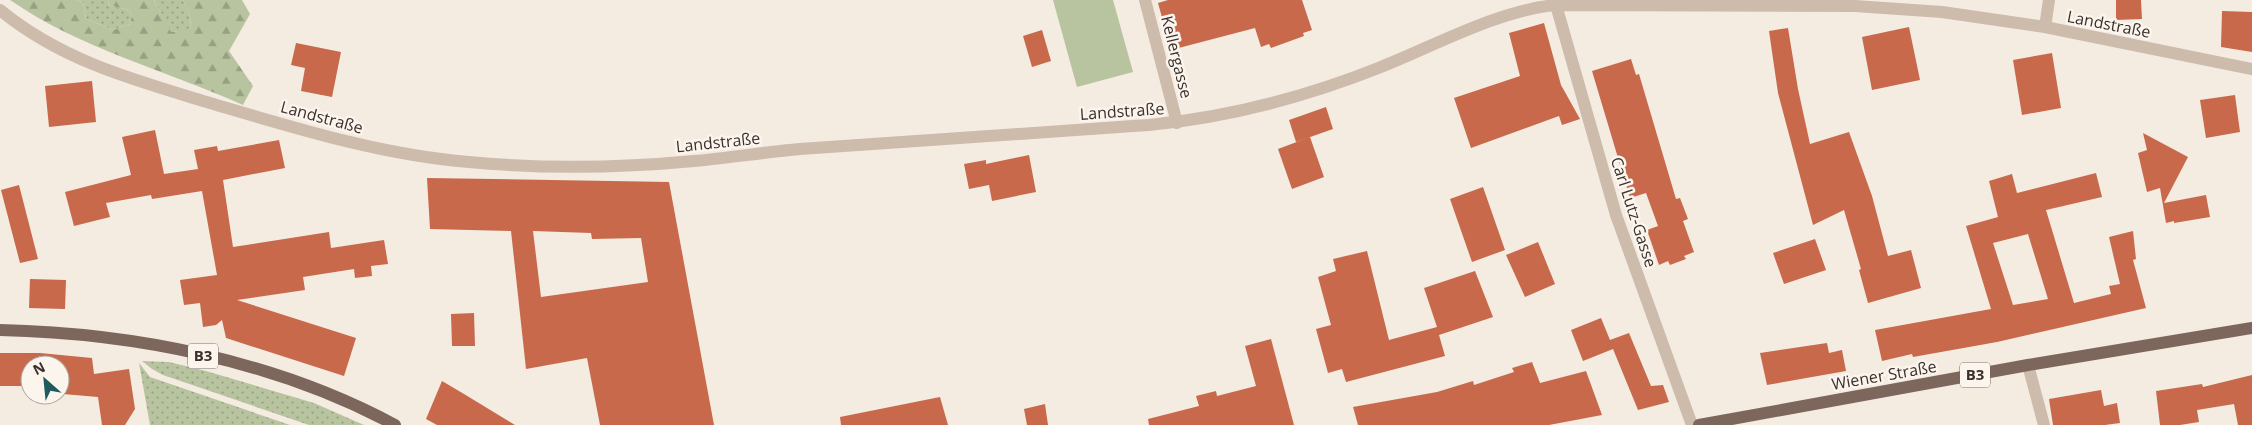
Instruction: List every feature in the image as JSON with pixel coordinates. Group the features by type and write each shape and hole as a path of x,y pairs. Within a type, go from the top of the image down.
{"main road":[{"name":"Wiener Straße","path":"1699,425 2028,365 2252,328"},
{"name":"B3","path":"0,330 120,339 188,352 244,366 330,394 395,425"}],"street":[{"name":"Kellergasse","path":"1145,0 1176,123"},
{"path":"2045,28 2049,0"},
{"name":"Landstraße","path":"0,10 21,27 50,45 116,73 332,138 389,151 468,162 562,166 652,164 798,149 1176,123 1229,114 1309,93 1380,68 1502,17 1525,10 1556,5 1855,6 1942,12 2045,28 2252,69"},
{"name":"Carl Lutz-Gasse","path":"1556,5 1616,215 1692,425"},
{"path":"2028,365 2044,425"}],"green space":[{"path":"10,0 76,0 83,2 86,19 113,30 130,24 132,15 129,10 108,5 109,0 154,0 171,32 191,29 190,15 183,0 242,0 250,14 229,51 253,86 243,105 94,46 37,17"},
{"path":"76,0 109,0 108,5 129,10 132,15 130,24 113,30 86,19 83,2"},
{"path":"154,0 183,0 190,15 191,30 170,32"},
{"path":"1053,0 1113,0 1133,72 1077,87"},
{"path":"142,361 169,362 206,371 314,403 364,425 309,425 163,375"},
{"path":"139,363 150,377 290,425 150,425"}],"building":[{"path":"1168,0 1302,0 1312,30 1303,33 1304,36 1271,48 1269,44 1261,47 1255,28 1171,50 1158,3"},
{"path":"2116,0 2141,0 2142,19 2116,20"},
{"path":"2222,11 2252,12 2252,52 2221,47"},
{"path":"1544,23 1561,85 1580,119 1562,125 1559,116 1471,148 1454,98 1520,76 1509,33"},
{"path":"1909,27 1920,80 1872,90 1862,37"},
{"path":"1788,28 1798,89 1810,144 1849,132 1872,196 1888,256 1911,250 1921,288 1868,303 1859,270 1861,269 1844,210 1813,225 1778,93 1769,31"},
{"path":"1042,30 1051,61 1032,67 1023,36"},
{"path":"296,43 341,52 332,97 301,91 305,68 291,65"},
{"path":"2052,53 2061,108 2022,115 2013,60"},
{"path":"1631,59 1636,75 1639,74 1676,199 1680,198 1688,219 1683,221 1694,252 1684,256 1686,259 1670,265 1668,261 1659,265 1647,230 1658,226 1646,193 1630,198 1592,71"},
{"path":"92,81 96,122 49,127 45,86"},
{"path":"2235,95 2240,132 2206,138 2200,100"},
{"path":"1326,107 1333,129 1296,142 1289,120"},
{"path":"155,130 164,174 198,169 194,150 217,146 218,151 279,140 285,168 223,180 233,247 329,232 331,248 384,240 388,264 371,266 372,276 355,278 354,269 303,277 305,290 237,300 356,338 344,376 226,338 222,320 216,325 203,327 200,303 184,305 180,280 217,275 202,191 152,199 151,195 106,203 110,217 74,226 65,192 131,175 122,137"},
{"path":"2143,133 2188,157 2164,203 2206,195 2210,217 2166,223 2160,188 2147,192 2138,153 2147,150"},
{"path":"1310,137 1324,177 1292,189 1278,149"},
{"path":"1029,155 1036,192 992,201 989,185 969,189 964,164 986,160 986,164"},
{"path":"2096,173 2102,197 2046,210 2074,303 2111,294 2109,286 2120,284 2109,237 2133,231 2136,259 2133,260 2146,308 1997,342 1913,357 1912,354 1882,361 1875,330 1991,309 1966,226 1998,217 1989,181 2012,174 2017,193","holes":["2028,234 2048,299 2013,305 1993,243"]},
{"path":"427,178 669,182 714,425 600,425 587,358 526,369 511,231 430,229","holes":["533,231 591,233 592,239 641,238 648,282 541,297"]},
{"path":"19,185 38,259 20,263 1,190"},
{"path":"1483,187 1505,250 1472,262 1450,199"},
{"path":"1815,239 1826,270 1784,284 1773,253"},
{"path":"1538,242 1555,284 1525,297 1506,255"},
{"path":"1367,251 1389,340 1437,327 1424,288 1475,271 1493,317 1439,335 1445,356 1346,382 1342,369 1328,373 1316,329 1331,325 1318,277 1336,271 1333,259"},
{"path":"30,279 66,280 65,309 29,308"},
{"path":"474,313 475,346 452,346 451,314"},
{"path":"1601,318 1610,340 1629,333 1651,386 1663,385 1669,402 1638,410 1613,349 1583,361 1571,330"},
{"path":"1271,339 1294,425 1149,425 1148,419 1199,406 1196,396 1216,391 1217,396 1256,386 1245,346"},
{"path":"1827,343 1829,353 1842,350 1846,371 1767,385 1760,353"},
{"path":"0,353 61,355 20,355 20,386 0,386"},
{"path":"70,356 92,358 94,374 129,369 135,409 125,425 102,425 98,397 70,395"},
{"path":"1532,362 1540,383 1586,371 1602,415 1549,425 1358,425 1353,407 1437,392 1473,381 1474,385 1514,372 1512,368"},
{"path":"2252,375 2252,425 2238,425 2234,404 2197,410 2199,422 2180,425 2160,425 2156,391 2202,384 2203,387"},
{"path":"442,381 515,425 437,425 426,419"},
{"path":"2101,390 2104,406 2117,403 2120,423 2105,425 2053,425 2049,399"},
{"path":"940,397 948,425 841,425 840,417"},
{"path":"1045,404 1048,425 1027,425 1024,409"}]}
